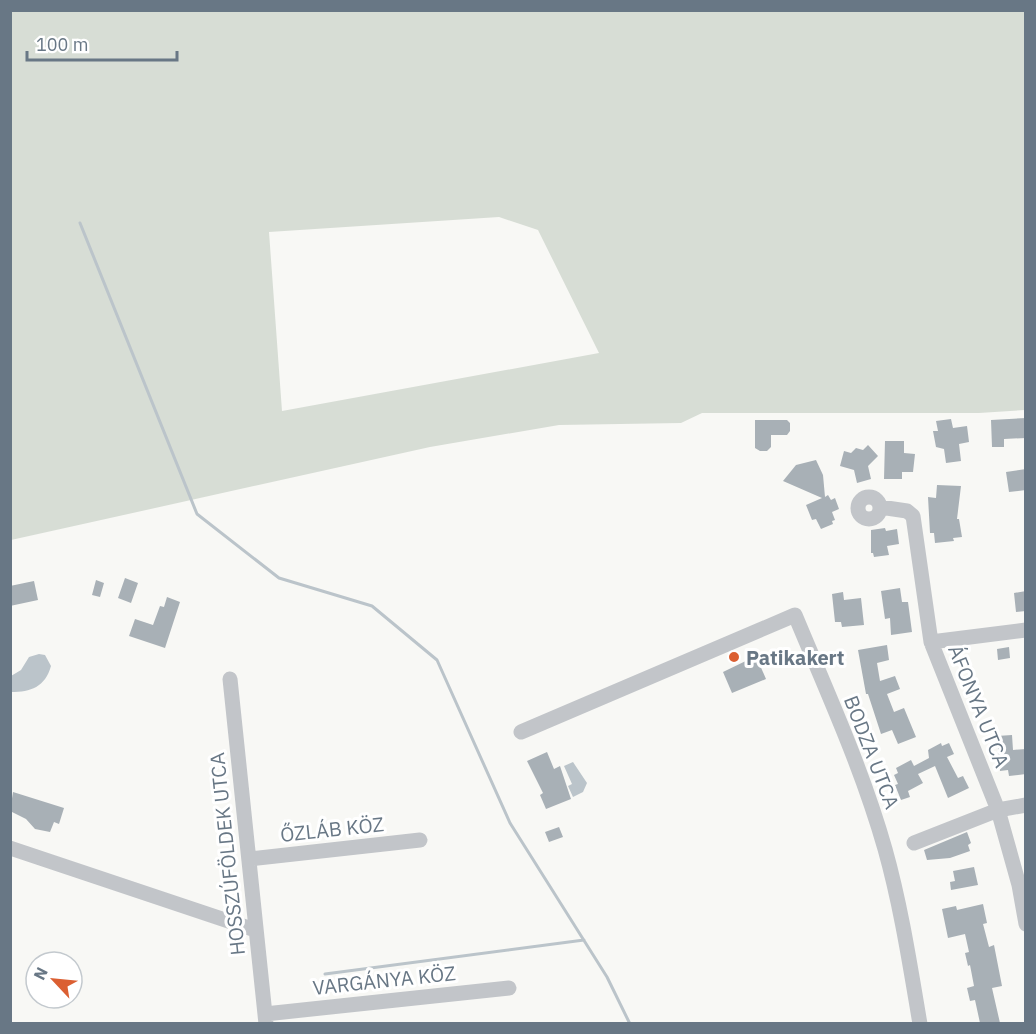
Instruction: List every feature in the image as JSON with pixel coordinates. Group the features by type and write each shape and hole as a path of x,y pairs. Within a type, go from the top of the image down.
{"street":[{"name":"ÁFONYA UTCA","path":"880,507 907,511 913,516 931,642 998,810 1019,885 1026,924"},
{"name":"BODZA UTCA","path":"521,732 795,615 860,772 885,849 906,934 920,1023"},
{"path":"931,642 1026,630"},
{"name":"HOSSZÚFÖLDEK UTCA","path":"230,679 265,1019"},
{"path":"914,843 998,810 1026,805"},
{"name":"ŐZLÁB KÖZ","path":"249,859 420,840"},
{"path":"10,848 255,930"},
{"name":"VARGÁNYA KÖZ","path":"265,1019 509,988"}],"shaded area":[{"path":"10,11 1025,11 1025,410 979,413 702,413 681,423 559,425 430,447 11,540","holes":["499,217 538,230 599,353 282,411 269,232"]},
{"path":"45,655 51,666 45,679 31,689 11,692 11,676 21,670 29,657"},
{"path":"573,762 587,783 583,792 573,797 568,786 572,784 564,766"}],"building":[{"path":"1026,418 1026,438 1004,439 1004,447 992,447 991,420"},
{"path":"951,419 953,428 967,426 969,442 959,444 961,461 946,463 944,449 936,447 933,431 938,431 936,421"},
{"path":"755,420 787,420 790,423 790,431 787,435 771,435 771,447 767,451 760,451 755,448"},
{"path":"885,441 904,441 904,453 915,454 913,472 902,472 902,479 884,479"},
{"path":"868,445 878,456 868,466 871,479 857,483 854,470 840,466 844,451 851,453 856,448 863,450"},
{"path":"816,460 823,475 825,497 828,495 831,500 835,498 839,509 832,512 835,520 832,521 833,524 821,529 816,519 812,520 806,505 822,498 783,481 796,465"},
{"path":"1026,469 1026,490 1009,492 1006,472"},
{"path":"937,485 961,486 957,519 959,519 962,537 953,538 954,541 935,543 934,533 930,533 928,497 936,498"},
{"path":"885,528 886,531 897,529 899,544 887,546 889,555 874,557 871,553 871,530"},
{"path":"125,578 138,583 131,603 118,598"},
{"path":"96,580 104,583 100,597 92,595"},
{"path":"34,581 38,600 10,606 10,586"},
{"path":"900,588 902,602 908,602 912,632 891,635 890,618 885,619 881,591"},
{"path":"1026,591 1026,611 1016,612 1014,593"},
{"path":"843,592 844,600 861,598 864,625 842,627 841,622 835,622 832,594"},
{"path":"167,597 180,602 165,648 129,636 135,619 153,625 160,606 164,607"},
{"path":"887,645 889,660 877,663 880,681 895,676 900,689 887,694 894,712 904,708 916,737 898,744 892,730 881,734 868,694 866,694 858,650"},
{"path":"1009,647 1010,658 998,660 997,649"},
{"path":"756,656 766,679 732,693 723,672"},
{"path":"1012,735 1013,750 1026,749 1026,774 1009,776 1008,770 1000,771 997,736"},
{"path":"941,743 942,746 949,743 954,754 947,757 958,778 963,776 969,788 948,798 935,766 918,774 923,783 908,791 910,797 901,800 895,785 898,784 894,775 898,773 896,768 911,760 914,766 929,758 928,750"},
{"path":"547,752 554,769 560,766 571,799 546,809 540,795 543,793 527,761"},
{"path":"13,792 64,808 59,824 54,822 50,832 35,829 26,819 10,811"},
{"path":"559,827 563,837 549,842 545,832"},
{"path":"967,832 971,843 968,845 970,851 950,858 927,860 924,850"},
{"path":"974,867 978,885 951,890 950,882 955,881 953,871"},
{"path":"983,904 987,923 983,924 989,947 994,945 1002,986 992,988 1000,1023 980,1023 975,1000 970,1001 967,988 974,986 965,953 969,952 965,934 948,938 942,909 956,906 957,910"}],"waterway":[{"path":"80,223 197,514 279,578 372,606 437,660 510,823 607,977 630,1024"},
{"path":"325,974 584,940"}],"place":[{"name":"Patikakert","path":"734,657"}]}
